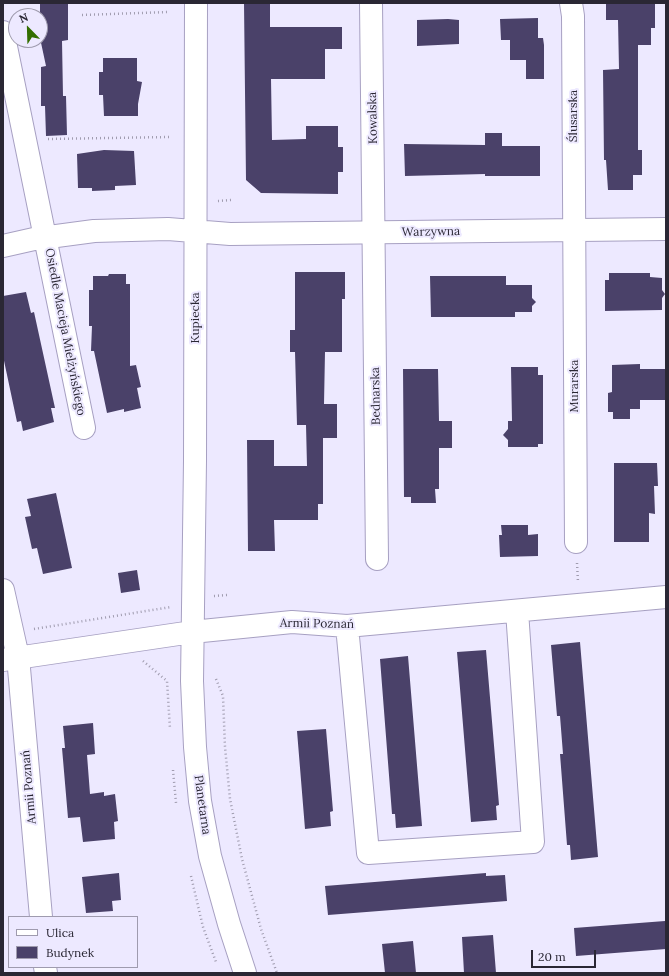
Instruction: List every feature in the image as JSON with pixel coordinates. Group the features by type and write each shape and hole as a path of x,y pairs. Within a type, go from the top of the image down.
{"street":[{"name":"Kupiecka","path":"192,632 194,598 196,3"},
{"name":"Kowalska","path":"371,3 374,233"},
{"name":"Ślusarska","path":"571,3 573,16 574,230"},
{"name":"Osiedle Macieja Mielżyńskiego","path":"3,32 84,428"},
{"name":"Warzywna","path":"196,230 230,234 666,229"},
{"name":"Osiedle Macieja Mielżyńskiego","path":"3,246 45,237 94,231 196,230"},
{"name":"Murarska","path":"574,230 576,542"},
{"name":"Bednarska","path":"374,233 377,559"},
{"name":"Armii Poznań","path":"3,590 13,632 10,659 41,916"},
{"name":"Armii Poznań","path":"10,659 192,632 292,622 347,626 666,597"},
{"path":"347,626 368,853 534,842 517,611"},
{"name":"Planetarna","path":"192,632 194,747 200,801 210,856 229,924 245,973"}],"path":[{"path":"82,15 169,12"},
{"path":"25,139 169,137"},
{"path":"576,542 580,605"},
{"path":"13,632 166,608 194,598 228,595"},
{"path":"216,679 222,696 230,799 242,859 261,928 277,973"}],"building":[{"path":"40,3 68,3 68,40 62,41 63,96 66,96 67,135 46,136 45,106 41,106 41,67 46,66 42,48 48,48 48,8 40,8"},
{"path":"244,3 270,3 270,27 342,27 342,49 325,49 325,79 271,79 272,140 306,139 306,126 338,126 338,147 343,147 343,172 338,172 338,194 261,193 246,180"},
{"path":"606,3 655,3 655,28 651,28 651,45 638,45 638,150 642,150 642,175 633,175 633,190 608,190 606,160 604,160 603,70 619,69 618,20 606,20"},
{"path":"538,18 538,38 543,38 544,45 544,79 526,79 526,60 510,60 510,40 501,40 500,19"},
{"path":"417,20 459,20 459,44 417,46"},
{"path":"103,58 137,58 137,81 142,82 138,104 138,116 104,116 103,95 99,95 99,72 103,72"},
{"path":"485,133 502,133 502,146 540,146 540,176 485,176 485,174 405,176 404,144 485,145"},
{"path":"104,150 134,151 136,185 115,186 115,190 92,191 92,188 78,188 77,154"},
{"path":"295,272 345,272 345,299 342,299 342,352 325,352 324,404 337,404 337,438 323,438 323,504 318,504 318,520 274,520 275,551 248,551 247,440 274,440 274,466 307,466 306,425 297,425 295,352 290,352 290,330 295,330"},
{"path":"609,273 650,273 650,277 662,278 662,290 665,294 662,298 662,310 605,311 605,280 609,280"},
{"path":"109,274 126,274 126,284 130,284 130,366 136,365 141,387 137,388 141,408 124,412 124,409 107,413 94,351 91,351 92,326 89,326 89,290 93,290 93,276 108,276"},
{"path":"430,276 506,276 506,285 532,285 532,298 536,302 532,306 532,312 515,312 515,317 431,317"},
{"path":"26,292 31,313 34,312 55,408 51,408 54,422 23,431 21,421 17,422 3,356 3,296"},
{"path":"640,364 640,369 665,369 665,400 640,400 640,409 630,409 630,419 613,419 613,412 608,412 608,393 612,392 612,365"},
{"path":"511,367 538,367 538,375 543,375 543,444 538,444 538,447 508,447 508,440 503,435 508,429 508,421 512,421"},
{"path":"403,369 438,369 439,421 452,421 452,448 439,448 439,489 435,489 436,503 411,503 411,497 404,497"},
{"path":"614,463 657,463 658,486 654,486 655,514 649,513 649,542 614,542"},
{"path":"56,493 72,568 43,574 37,548 32,549 25,517 31,516 27,499"},
{"path":"501,525 528,525 528,535 538,534 538,556 500,557 499,535 502,535"},
{"path":"137,570 140,590 121,593 118,573"},
{"path":"580,642 598,857 571,860 570,845 567,845 560,754 563,754 560,716 557,716 551,645"},
{"path":"486,650 499,805 496,806 497,820 471,822 457,652"},
{"path":"408,656 422,826 396,828 395,814 392,814 380,659"},
{"path":"93,723 95,754 87,755 90,794 104,792 104,796 115,794 118,821 114,822 115,839 83,842 80,817 68,818 62,748 65,748 63,726"},
{"path":"326,729 333,811 330,812 331,826 305,829 297,731"},
{"path":"119,873 121,900 112,901 113,911 86,913 82,877"},
{"path":"486,873 486,876 505,875 507,901 328,915 325,886"},
{"path":"665,921 666,949 576,956 574,928"},
{"path":"493,935 496,973 464,973 462,937"},
{"path":"413,941 416,973 385,973 382,944"}]}
